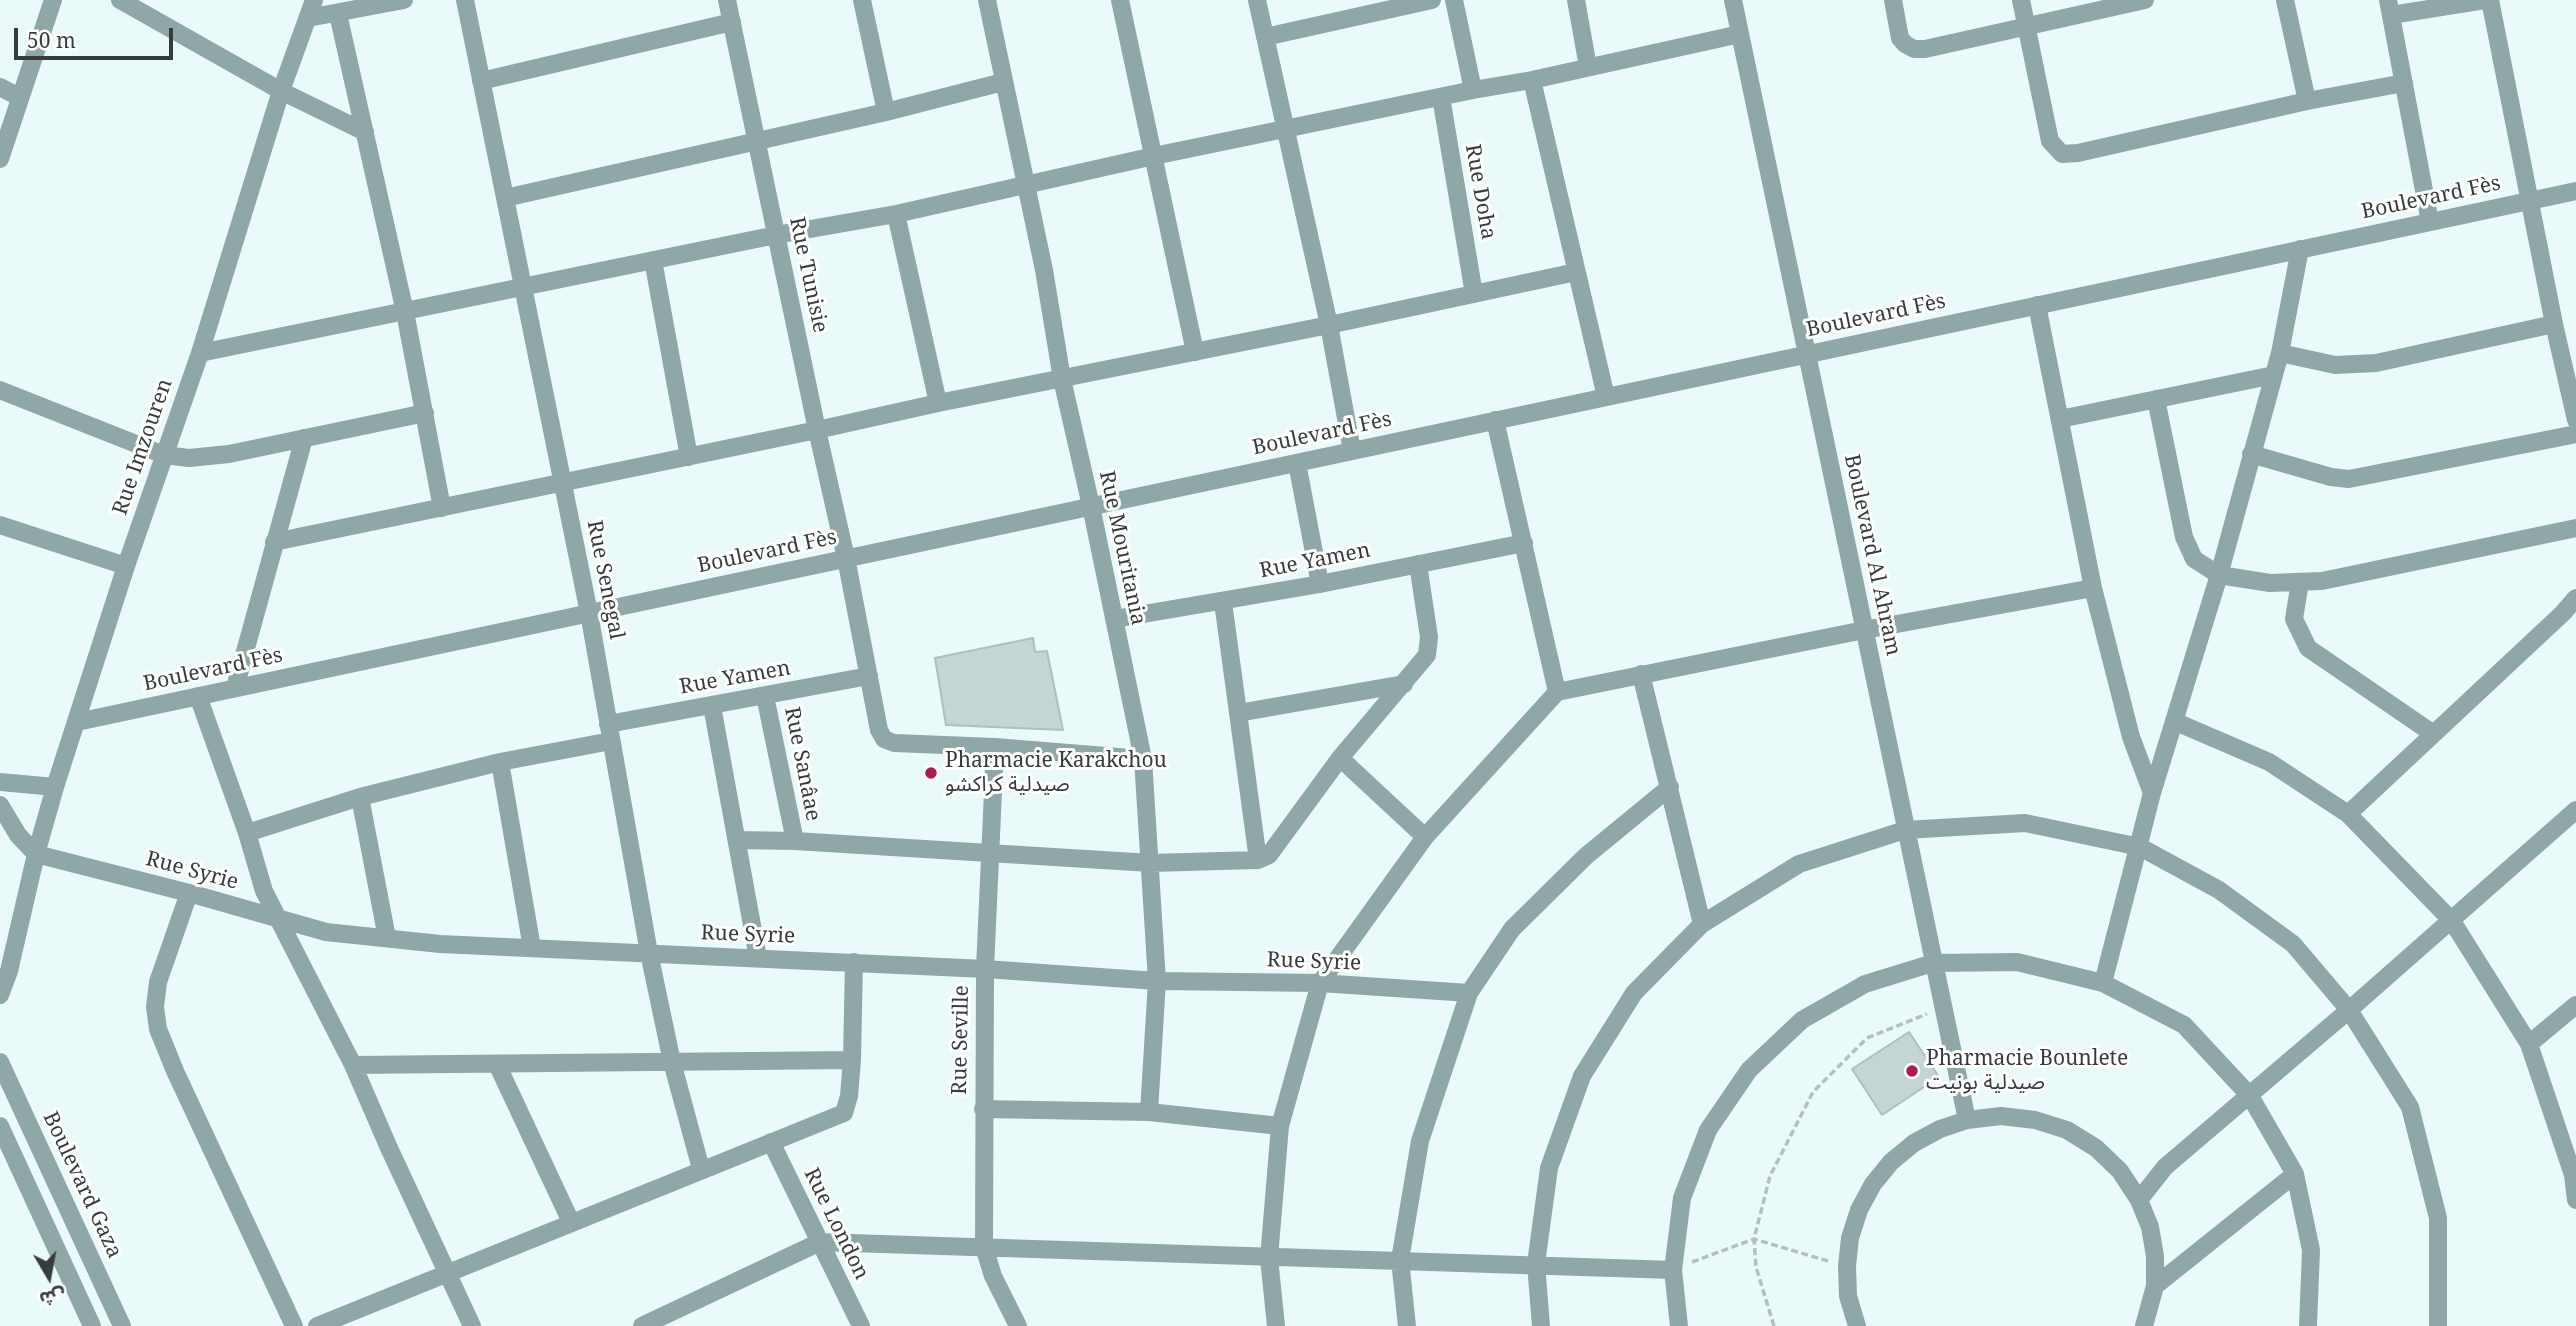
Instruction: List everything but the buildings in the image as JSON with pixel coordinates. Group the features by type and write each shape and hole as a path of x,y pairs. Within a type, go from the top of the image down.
{"street":[{"path":"0,159 53,0"},
{"path":"120,0 281,91 365,132"},
{"name":"Rue Imzouren","path":"0,995 9,971 36,854 55,787 200,353 281,91 314,0"},
{"path":"308,18 404,0"},
{"name":"Rue Senegal","path":"465,0 589,613 649,953 672,1062 701,1169"},
{"name":"Rue Tunisie","path":"727,0 846,558 879,730 884,740 894,743 995,747"},
{"path":"862,0 886,112"},
{"name":"Rue Mouritania","path":"987,0 1044,270 1062,379 1143,760 1157,981 1149,1112"},
{"path":"1120,0 1195,352"},
{"path":"1257,0 1329,325 1352,451"},
{"path":"1265,37 1363,7 1432,0"},
{"path":"1454,0 1473,90"},
{"path":"1576,0 1588,67"},
{"name":"Boulevard Al Ahram","path":"1733,0 1967,1120"},
{"path":"1893,0 1900,38 1914,49 1925,49 2146,0"},
{"path":"2021,0 2050,141 2062,154 2078,153 2404,82"},
{"path":"2285,0 2307,102"},
{"path":"2430,222 2390,8 2488,0 2576,420"},
{"path":"338,14 405,312 442,508"},
{"path":"481,81 732,22"},
{"path":"200,353 776,235 896,214 1154,156 1532,80 1740,34"},
{"path":"1532,80 1606,397"},
{"path":"505,198 886,112 1003,82"},
{"path":"0,87 19,97"},
{"name":"Rue Doha","path":"1441,97 1474,294"},
{"name":"Boulevard Fès","path":"77,722 2576,191"},
{"path":"896,214 939,402"},
{"path":"2103,983 2152,793 2219,575 2280,353 2300,249"},
{"path":"653,260 690,457"},
{"path":"274,542 1576,272"},
{"path":"2037,305 2093,588 2131,737 2152,793"},
{"path":"2280,353 2335,365 2376,363 2554,324"},
{"path":"2060,419 2274,375"},
{"path":"0,390 164,455 189,458 229,454 425,413"},
{"path":"2156,399 2184,537 2194,559 2219,575 2270,583 2322,581 2576,528"},
{"path":"1495,421 1557,692"},
{"path":"2252,454 2348,479 2576,434"},
{"path":"236,688 304,438"},
{"path":"1297,463 1320,584"},
{"path":"1,530 127,566"},
{"name":"Rue Yamen","path":"1114,619 1320,584 1524,543"},
{"path":"737,840 795,841 1151,863 1258,860 1269,855 1278,846 1340,758 1427,655 1429,637 1419,564"},
{"path":"2300,582 2294,619 2308,648 2432,733"},
{"path":"1276,1326 1269,1258 1280,1126 1320,983 1425,837 1557,692 1864,630 2093,588"},
{"path":"2348,814 2576,598"},
{"path":"1223,601 1258,860"},
{"path":"1641,674 1702,924"},
{"name":"Rue Yamen","path":"247,833 360,797 712,706 869,676"},
{"path":"1238,713 1404,684"},
{"path":"198,696 247,833 264,891 353,1065 472,1326"},
{"name":"Rue Sanâae","path":"765,696 795,841"},
{"path":"712,706 758,958"},
{"path":"2176,722 2269,762 2348,814 2452,921 2529,1044 2574,1174 2576,1200"},
{"path":"995,747 1143,760"},
{"name":"Rue Seville","path":"995,747 985,968 984,1247 993,1276 1018,1326"},
{"path":"1340,758 1425,837"},
{"path":"500,762 533,948"},
{"path":"0,782 55,787"},
{"path":"1407,1326 1401,1260 1420,1141 1469,993 1512,929 1587,856 1670,787"},
{"path":"360,797 387,938"},
{"path":"0,805 18,835 36,854"},
{"path":"2139,1200 2165,1167 2452,921 2576,810"},
{"path":"1541,1326 1536,1264 1549,1168 1582,1076 1634,993 1702,924 1799,864 1905,830 2025,823 2140,847 2219,890 2293,944 2349,1010 2410,1107 2438,1218 2438,1326"},
{"name":"Rue Syrie","path":"36,854 326,932 440,944 985,968 1157,981 1320,983 1469,993"},
{"path":"189,893 158,982 155,1007 158,1028 175,1071 294,1326"},
{"path":"317,1326 844,1113 849,1096 852,1060 854,962"},
{"path":"1679,1326 1672,1270 1682,1198 1709,1130 1749,1070 1802,1020 1865,984 1933,963 2017,962 2103,983 2184,1025 2250,1096 2295,1174 2311,1250 2308,1326"},
{"path":"2529,1044 2576,1005"},
{"path":"353,1065 852,1060"},
{"name":"Boulevard Gaza","path":"0,1062 122,1326"},
{"path":"497,1064 571,1222"},
{"path":"983,1109 1149,1112 1280,1126"},
{"path":"1857,1326 1849,1296 1847,1266 1850,1238 1859,1210 1879,1177 1891,1162 1914,1143 1940,1129 1967,1120 2001,1116 2035,1120 2067,1130 2096,1148 2120,1171 2139,1200 2152,1237 2155,1256 2155,1286 2144,1326"},
{"path":"0,1126 92,1326"},
{"name":"Rue London","path":"771,1142 861,1326"},
{"path":"2155,1286 2295,1174"},
{"path":"642,1326 820,1242 1672,1270"}],"path":[{"path":"1774,1326 1756,1267 1754,1240 1770,1176 1812,1092 1867,1038 1942,1007"},
{"path":"1672,1270 1754,1240 1847,1266"}],"place":[{"name":"Pharmacie Karakchou صيدلية كراكشو","path":"931,773"},
{"name":"Pharmacie Bounlete صيدلية بونيت","path":"1912,1071"}]}
